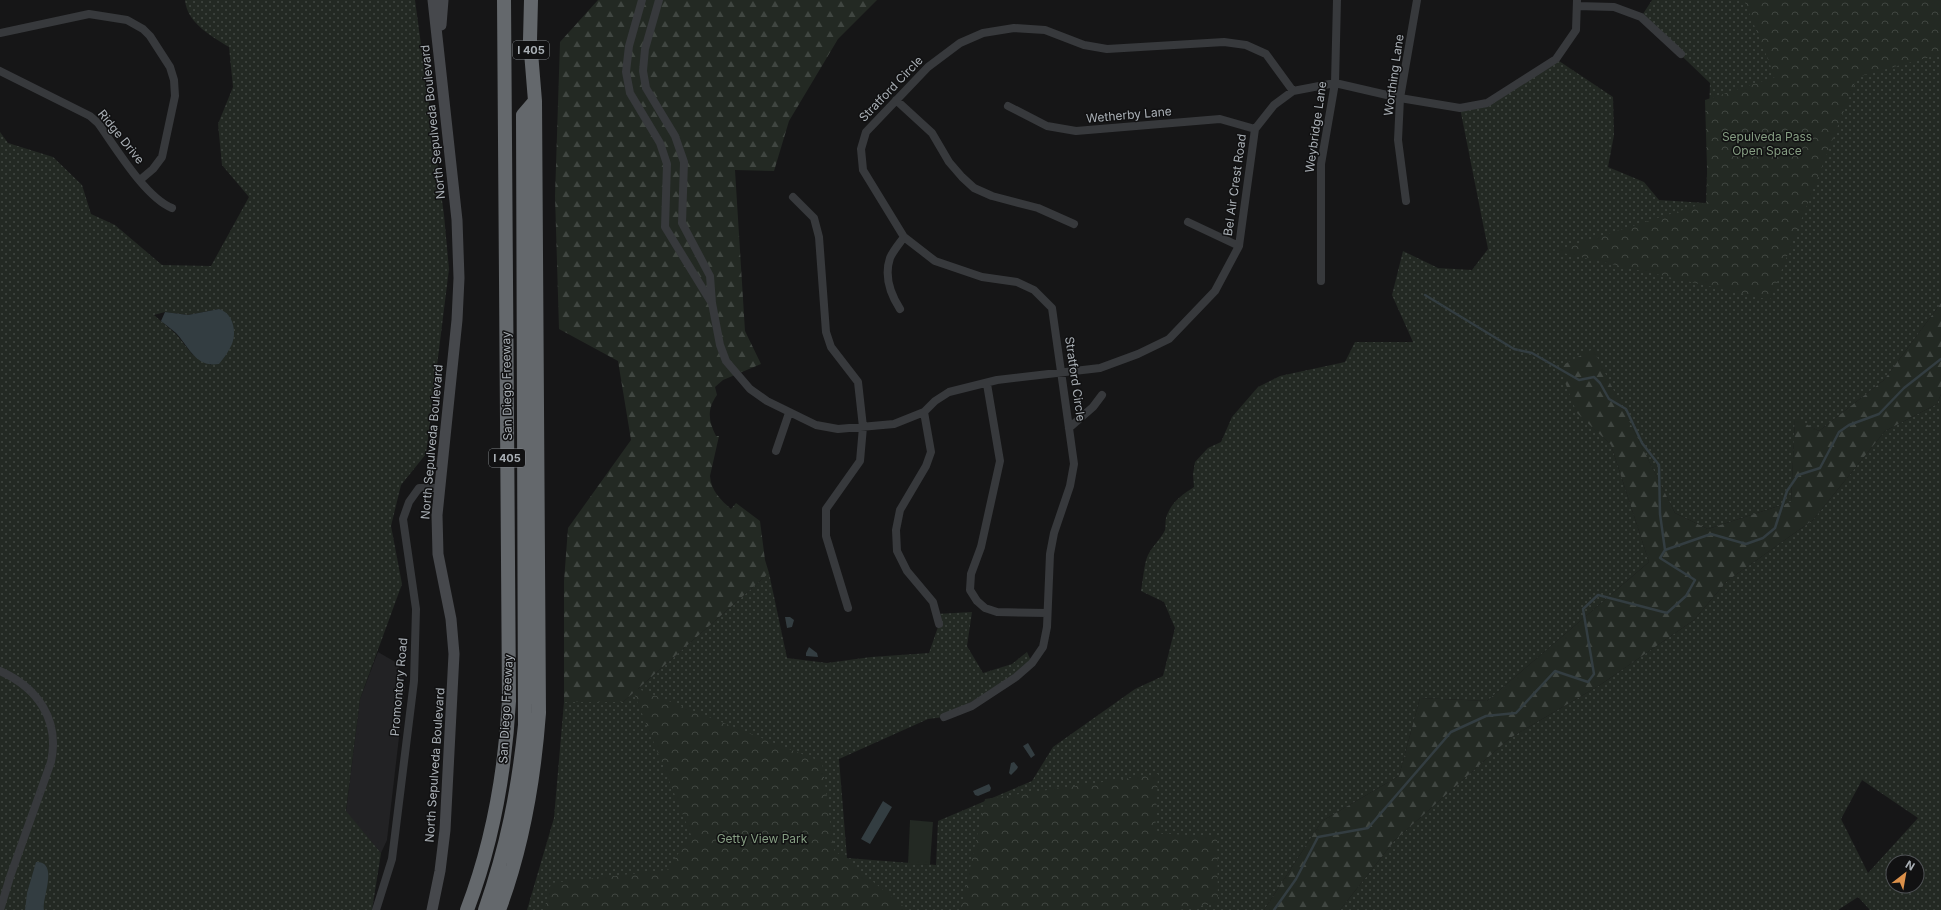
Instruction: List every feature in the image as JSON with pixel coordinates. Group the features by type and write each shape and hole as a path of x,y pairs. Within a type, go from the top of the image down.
{"highway":[{"name":"San Diego Freeway","path":"467,910 491,834 498,802 507,735 504,0"},
{"path":"476,910 497,844 507,798 514,751 518,692 512,0"},
{"name":"I 405","path":"499,910 518,852 526,817 533,781 540,713 535,101 530,40 531,0"},
{"path":"485,910 508,838 520,773 525,725 523,115 535,101"}],"main road":[{"name":"North Sepulveda Boulevard","path":"432,0 439,50 457,220 460,278 437,515 438,554 451,620 454,654 445,830 440,871 432,910"},
{"path":"439,50 443,0"}],"street":[{"name":"Bel Air Crest Road","path":"642,0 629,46 626,72 630,93 660,143 667,164 665,227 712,303"},
{"name":"Bel Air Crest Road","path":"660,0 645,49 643,71 646,88 675,136 684,162 682,223 710,276 712,303 720,345 726,361 750,389 788,413 816,425 838,429 894,424 924,412 935,401 950,392 987,384 997,380 1100,368 1138,354 1169,339 1215,291 1239,246 1255,129 1274,105 1293,91 1335,83 1400,98 1460,108 1487,103 1556,59 1576,30 1577,3"},
{"name":"Weybridge Lane","path":"1321,281 1321,164 1335,83 1337,0"},
{"name":"Worthing Lane","path":"1406,201 1398,140 1400,98 1417,0"},
{"path":"1577,3 1614,7 1640,16 1681,54"},
{"path":"0,33 89,14 127,20 150,36 170,67 174,80 175,96 162,157 154,169 140,180"},
{"name":"Stratford Circle","path":"944,717 972,706 1016,677 1032,663 1042,647 1047,613 1050,554 1054,533 1070,486 1074,464 1070,428 1052,308 1034,290 1017,282 982,277 948,266 936,261 904,237 863,170 861,149 866,132 928,67 960,43 983,33 1014,28 1045,30 1084,45 1107,49 1224,42 1246,45 1266,54 1293,91"},
{"name":"Ridge Drive","path":"0,72 90,116 98,123 156,199 172,208"},
{"path":"896,100 932,133 949,162 974,188 992,196 1038,208 1074,224"},
{"name":"Wetherby Lane","path":"1008,106 1047,126 1076,131 1220,118 1255,129"},
{"path":"793,197 814,218 819,237 826,332 831,347 858,382 863,427 860,461 826,509 826,536 848,608"},
{"path":"1188,222 1239,246"},
{"path":"900,309 891,295 888,272 890,258 904,237"},
{"path":"987,384 1000,462 981,546 969,582 970,590 977,601 985,608 997,612 1047,613"},
{"path":"1070,428 1094,407 1102,395"},
{"path":"924,412 931,452 926,466 900,510 896,530 897,551 907,571 933,602 939,624"},
{"path":"776,451 788,413"},
{"name":"Promontory Road","path":"376,910 392,859 414,681 416,609 403,519 414,493 419,488 439,488"},
{"path":"0,671 16,680 38,699 51,723 54,747 52,762 10,877 0,910"}],"shaded area":[{"path":"219,309 228,314 231,318 234,334 231,347 219,364 204,363 199,360 176,333 161,321 165,312 188,315"},
{"path":"785,617 790,617 794,620 792,627 787,628"},
{"path":"809,647 817,653 818,657 806,656"},
{"path":"378,652 397,663 405,686 387,840 381,853 346,812 360,699"},
{"path":"1028,743 1035,755 1031,758 1023,746"},
{"path":"1014,762 1018,767 1011,775 1009,773 1011,763"},
{"path":"989,784 991,788 990,791 978,796 975,795 973,791"},
{"path":"883,801 892,807 870,844 861,839"},
{"path":"36,862 43,863 47,868 48,874 44,910 25,910 27,893"}],"green space":[{"path":"185,0 415,0 444,215 449,269 426,454 401,485 391,526 402,584 360,699 346,811 381,853 372,910 0,910 0,132 8,143 53,157 82,185 91,214 115,225 162,265 211,266 249,197 222,165 218,124 233,87 229,47 201,28 190,16","holes":["219,309 211,365 192,354 176,334 154,315 165,312 188,315"]},
{"path":"598,0 877,0 838,39 789,121 774,171 735,170 745,331 761,364 723,380 715,387 717,395 710,410 710,420 716,436 719,436 710,476 714,491 731,509 736,503 760,521 765,560 769,573 623,702 564,702 564,581 568,528 631,440 618,361 559,329 555,196 560,42"},
{"path":"1652,0 1941,0 1941,303 1884,380 1819,431 1795,419 1791,502 1708,529 1675,513 1593,350 1560,367 1577,412 1611,445 1649,562 1487,701 1420,698 1399,776 1322,821 1264,910 527,910 554,818 564,702 623,702 769,573 787,658 827,663 871,657 929,653 939,624 936,614 972,612 967,646 983,673 1012,664 1027,652 1032,663 1016,677 944,717 928,719 839,759 847,858 936,865 938,821 1032,781 1053,747 1135,689 1163,676 1175,628 1164,602 1141,591 1147,558 1164,533 1168,512 1181,496 1194,487 1193,474 1195,462 1208,448 1221,442 1232,417 1258,387 1280,376 1345,362 1355,342 1413,342 1392,295 1403,251 1438,268 1472,270 1488,249 1460,108 1487,103 1556,59 1613,97 1614,135 1608,167 1644,182 1659,200 1706,203 1710,83 1641,17"},
{"name":"Sepulveda Pass Open Space","path":"1744,0 1941,0 1941,54 1857,77 1770,300 1554,251 1708,202 1705,100 1775,77"},
{"path":"1941,303 1941,394 1937,404 1885,431 1813,520 1727,581 1694,620 1600,685 1510,738 1395,840 1340,910 1264,910 1322,821 1399,776 1420,698 1487,701 1649,562 1611,445 1577,413 1559,367 1593,349 1675,513 1708,529 1791,502 1795,418 1819,431 1884,380"},
{"path":"1941,394 1941,910 1870,910 1858,897 1838,910 1340,910 1395,840 1510,738 1600,685 1694,620 1727,581 1813,520 1885,431 1937,404","holes":["1862,780 1918,818 1885,854 1925,854 1925,894 1885,894 1885,854 1868,873 1841,819"]},
{"name":"Getty View Park","path":"631,686 822,762 834,850 908,910 544,910 551,883 667,870 691,835"},
{"path":"1158,774 1155,833 1217,837 1218,903 1179,910 961,910 985,799"},
{"path":"910,820 933,822 930,865 908,864"}],"waterway":[{"path":"1425,295 1514,349 1532,353 1579,380 1594,377 1600,383 1609,399 1626,409 1642,443 1659,465 1660,514 1665,550"},
{"path":"1274,910 1296,879 1318,837 1368,828 1451,732 1486,716 1516,713 1555,671 1588,682 1594,674 1583,609 1598,595 1667,613 1686,596 1695,580 1660,558 1665,550 1711,534 1746,544 1763,538 1775,528 1787,491 1798,475 1820,468 1839,432 1849,425 1879,414 1904,388 1941,359"}]}
